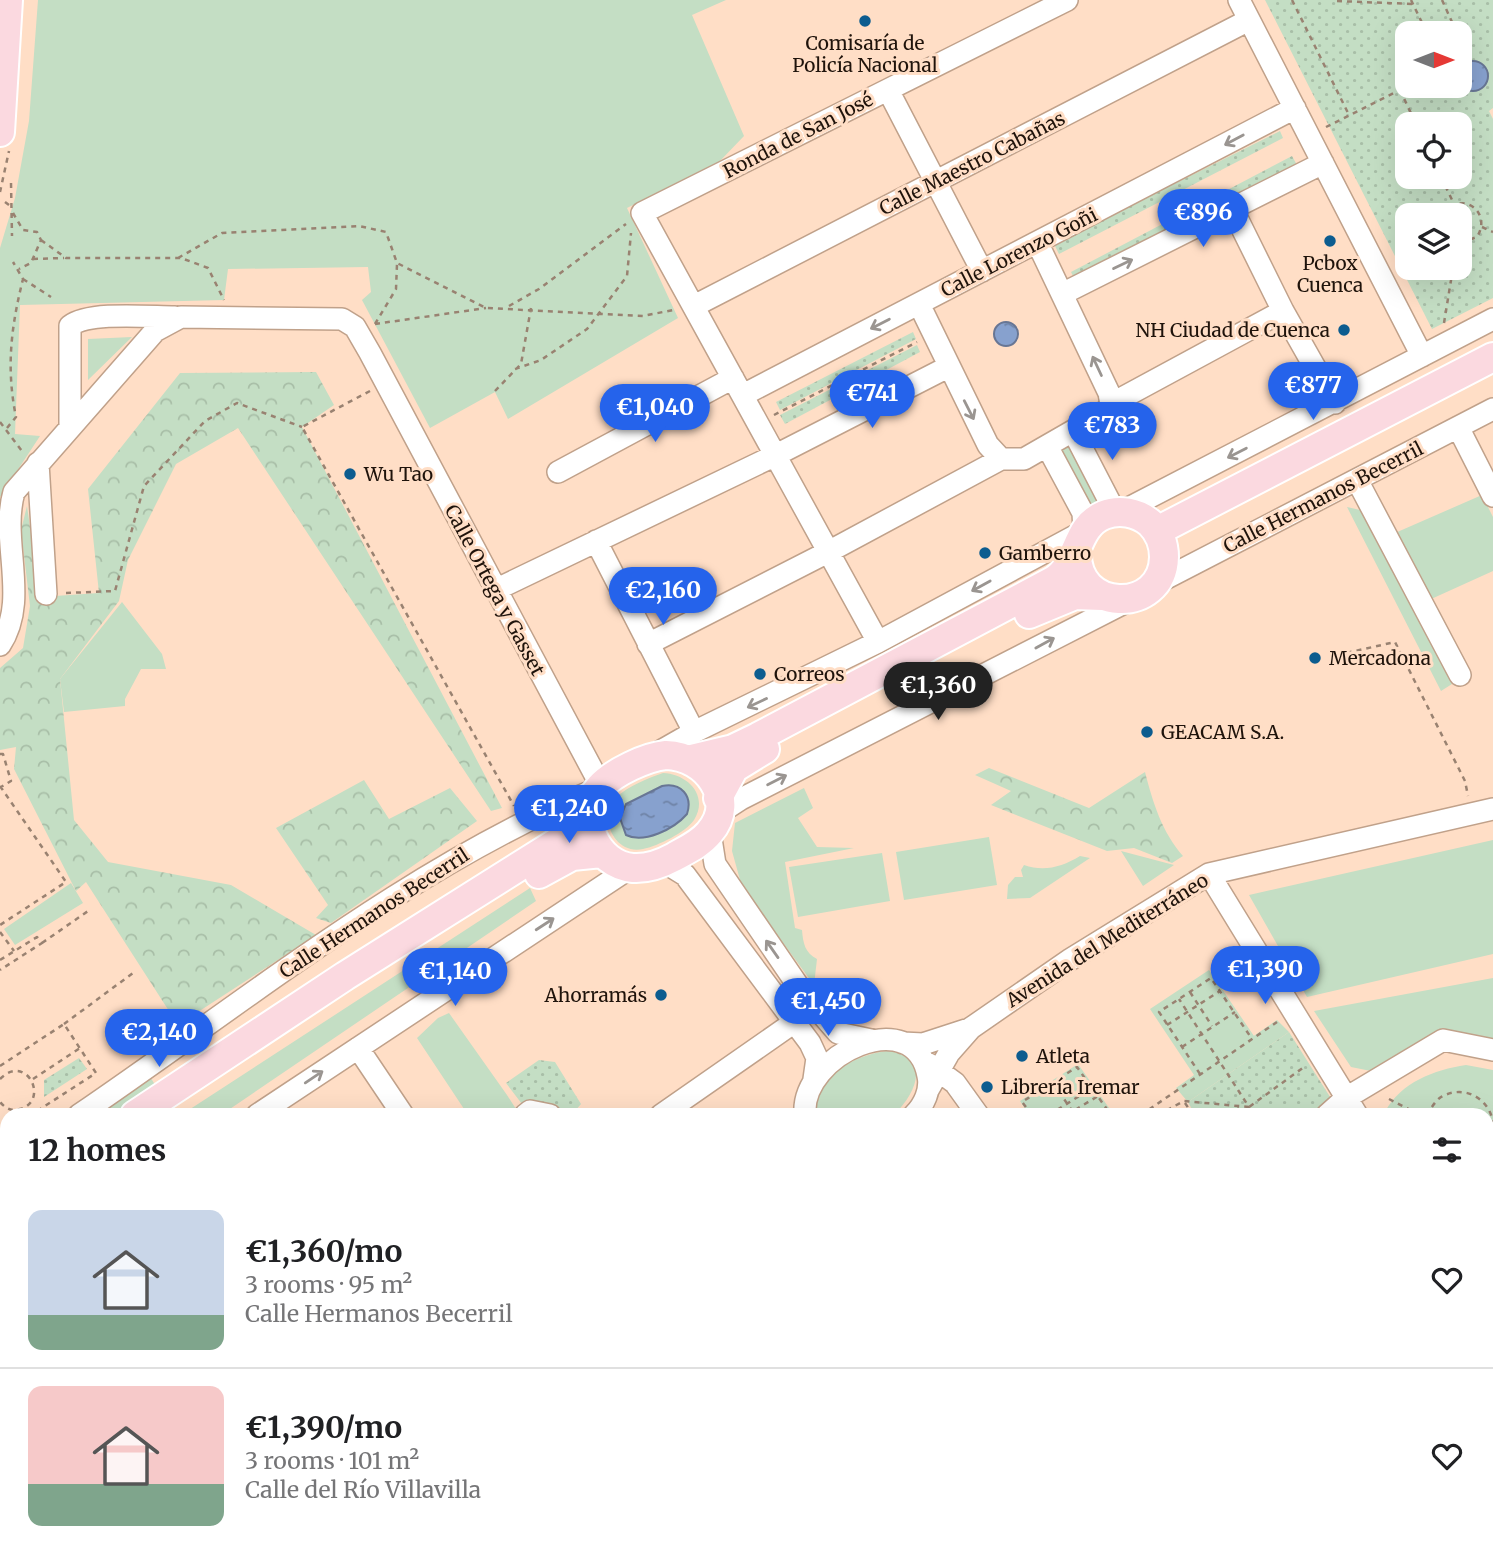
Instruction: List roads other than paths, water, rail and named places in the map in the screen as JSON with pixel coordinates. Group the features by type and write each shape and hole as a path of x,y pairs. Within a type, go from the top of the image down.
{"main road":[{"path":"0,132 8,0"},
{"path":"1160,539 1493,356"},
{"name":"Calle Hermanos Becerril","path":"1160,539 1493,373"},
{"path":"1118,512 1139,516 1160,539 1163,565 1143,592 1117,600 1102,596 1075,595 1054,602 744,760 734,768 715,815 699,843 664,862 630,868 611,860 594,841 588,818 600,787 652,756 676,755 693,745 733,749 1014,604 1064,574 1081,541 1099,517 1118,512"},
{"path":"1081,541 1081,575 1092,589 1102,596"},
{"path":"693,745 712,778 715,815"},
{"name":"Calle Hermanos Becerril","path":"215,1072 561,840 588,818"},
{"path":"148,1108 215,1072 555,864 572,856 602,853"},
{"path":"175,1108 215,1072"}],"street":[{"name":"Ronda de San José","path":"686,308 642,213 1067,0"},
{"path":"1239,0 1422,356"},
{"name":"Calle Maestro Cabañas","path":"686,308 1250,20"},
{"path":"888,90 982,271"},
{"name":"Calle Lorenzo Goñi","path":"558,472 919,304 1295,108"},
{"path":"1062,294 1323,163"},
{"path":"1233,210 1283,311 1335,403"},
{"path":"1038,244 1109,393 1111,404"},
{"path":"919,304 980,431 1001,459"},
{"path":"686,308 738,386 878,642"},
{"path":"648,644 830,551 1001,459 1024,459 1104,413 1111,404 1283,311"},
{"path":"0,645 6,634 12,609 8,526 14,492 32,460 70,427 155,331 181,317"},
{"name":"Calle Ortega y Gasset","path":"70,427 71,326 81,320 181,317 342,319 360,334 600,787"},
{"path":"1073,431 1118,512 1335,403 1493,319"},
{"path":"495,590 776,455 948,367"},
{"name":"Calle Hermanos Becerril","path":"715,815 754,792 1493,409"},
{"path":"1458,427 1493,496"},
{"path":"596,541 648,644 693,745 878,642 1081,541 1083,513 1047,446"},
{"path":"32,460 46,594"},
{"path":"1357,480 1460,675"},
{"name":"Calle Hermanos Becerril","path":"89,1108 337,934 522,821 600,787"},
{"name":"Avenida del Mediterráneo","path":"971,1028 1071,959 1209,874 1493,809"},
{"path":"715,815 715,864 801,990 838,1033 871,1040 923,1044 971,1028"},
{"path":"664,862 685,875 796,1021 817,1058 814,1079 806,1096 805,1108"},
{"path":"268,1108 630,868"},
{"path":"1209,874 1352,1106 1443,1040 1493,1050"},
{"path":"672,1108 796,1021"},
{"path":"920,1108 928,1090 930,1065 971,1028"},
{"path":"814,1079 841,1055 871,1040"},
{"path":"903,1043 965,1094 974,1108"},
{"path":"358,1048 398,1108"}],"water":[{"path":"1472,61 1479,63 1486,70 1486,82 1479,89 1472,91"},
{"path":"1006,322 1017,329 1018,334 1011,345 1006,346 995,339 994,334 1001,323"},
{"path":"662,786 675,786 684,792 688,801 687,814 675,825 658,834 641,838 626,835 620,818 626,804"}],"place":[{"name":"Comisaría de Policía Nacional","path":"865,21"},
{"name":"Pcbox Cuenca","path":"1330,241"},
{"name":"NH Ciudad de Cuenca","path":"1344,330"},
{"name":"Wu Tao","path":"350,474"},
{"name":"Gamberro","path":"985,553"},
{"name":"Mercadona","path":"1315,658"},
{"name":"Correos","path":"760,674"},
{"name":"GEACAM S.A.","path":"1147,732"},
{"name":"Ahorramás","path":"661,995"},
{"name":"Atleta","path":"1022,1056"},
{"name":"Librería Iremar","path":"987,1087"}]}
